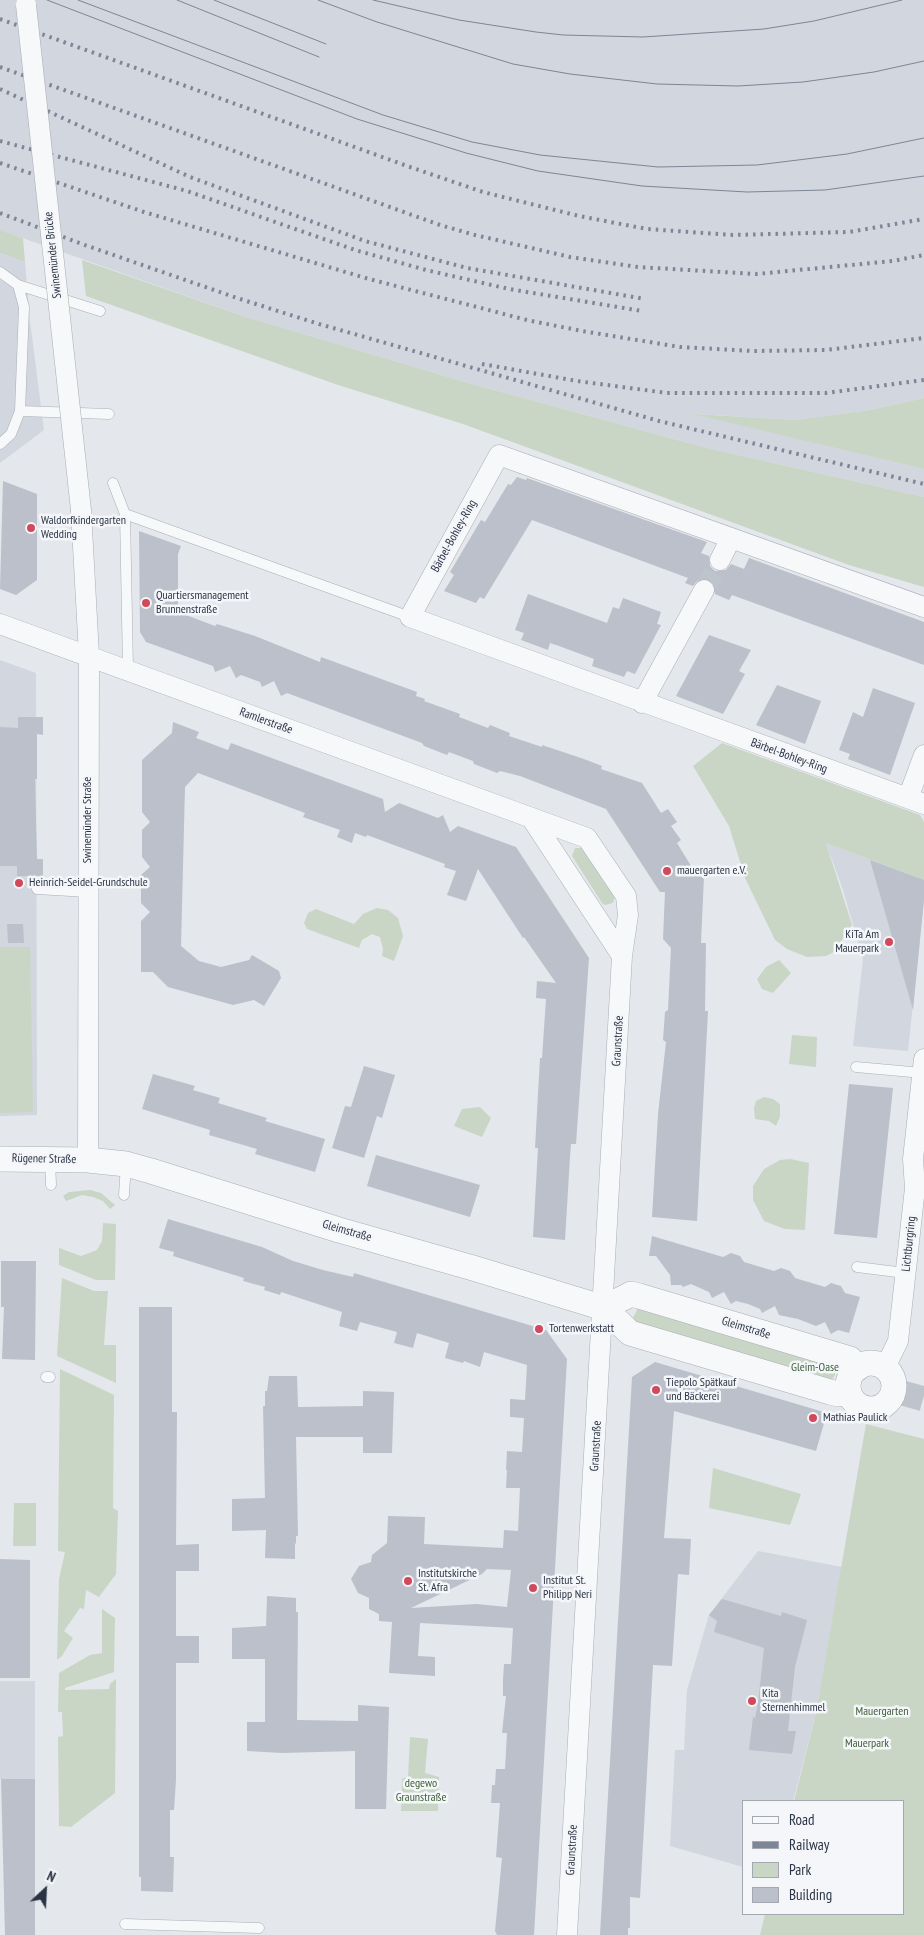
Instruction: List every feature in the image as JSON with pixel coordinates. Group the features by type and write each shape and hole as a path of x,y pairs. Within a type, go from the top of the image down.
{"street":[{"name":"Swinemünder Brücke","path":"26,0 81,510"},
{"name":"Bärbel-Bohley-Ring","path":"924,608 499,455 410,617 642,703 916,801 924,756"},
{"name":"Swinemünder Straße","path":"81,510 88,655 88,1160"},
{"path":"720,560 731,538"},
{"path":"642,703 704,590"},
{"name":"Ramlerstraße","path":"0,624 587,838 626,896 628,906 622,956"},
{"path":"532,819 622,956"},
{"name":"Graunstraße","path":"567,1935 604,1308 622,956"},
{"name":"Lichtburgring","path":"893,1383 915,1188 913,1159 923,1077"},
{"name":"Rügener Straße","path":"0,1158 88,1160"},
{"name":"Gleimstraße","path":"88,1160 126,1164 604,1308 630,1333 830,1392 838,1394 849,1392"},
{"name":"Gleimstraße","path":"604,1308 631,1294 640,1296 850,1359 858,1368"},
{"path":"871,1364 893,1383 886,1404 872,1409 858,1404 849,1392 850,1378 858,1368 871,1364"}],"lane":[{"path":"0,272 18,285 100,311"},
{"path":"0,444 11,434 20,411 24,307 18,285"},
{"path":"20,411 109,414"},
{"path":"113,483 125,514 128,670"},
{"path":"125,514 410,617"},
{"path":"37,889 88,892"},
{"path":"856,1067 923,1077"},
{"path":"50,1159 50,1185"},
{"path":"124,1195 126,1164"},
{"path":"857,1267 905,1273"},
{"path":"125,1924 259,1928"}],"shaded area":[{"path":"0,0 924,0 924,398 870,410 796,420 696,414 924,469 924,497 707,448 472,384 246,317 0,230"},
{"path":"0,253 25,262 30,321 44,430 0,463"},
{"name":"Heinrich-Seidel-Grundschule","path":"0,660 36,673 37,1115 0,1116"},
{"name":"KiTa Am Mauerpark","path":"826,843 924,880 924,900 908,1051 853,1046 863,959 843,890"},
{"name":"Kita Sternenhimmel","path":"758,1551 842,1567 816,1713 793,1800 742,1800 742,1867 670,1846 675,1750 684,1750 687,1690 709,1615"},
{"path":"0,1681 35,1681 35,1779 0,1779"}],"green space":[{"path":"0,230 23,238 25,262 0,253"},
{"path":"82,260 246,317 472,384 707,448 924,497 924,587 849,565 463,424 338,385 86,296"},
{"path":"924,398 924,469 693,414 796,420 870,410"},
{"path":"722,743 920,815 924,822 924,880 826,843 852,925 834,952 826,956 807,957 787,949 775,940 745,878 729,826 693,766"},
{"path":"575,848 583,848 615,896 613,903 605,905 602,903 572,856"},
{"path":"377,908 388,910 398,918 403,936 394,961 382,956 383,949 380,937 372,934 362,940 359,948 307,929 304,923 308,913 316,909 354,924 363,914"},
{"path":"0,947 30,947 33,1112 0,1113"},
{"path":"779,960 791,973 773,993 762,989 757,979 766,967"},
{"path":"792,1035 817,1037 816,1067 789,1064"},
{"path":"764,1097 773,1099 780,1104 780,1117 776,1126 769,1121 755,1119 754,1108 756,1101"},
{"path":"480,1107 491,1118 482,1137 454,1126 462,1109"},
{"path":"790,1159 809,1163 805,1230 785,1229 764,1221 753,1200 753,1186 764,1169 780,1160"},
{"path":"90,1190 101,1193 115,1205 110,1209 103,1201 93,1197 82,1195 66,1201 63,1196 69,1192"},
{"path":"103,1223 116,1224 115,1280 96,1280 59,1265 59,1248 81,1256 97,1250 102,1241"},
{"path":"62,1278 94,1291 108,1291 104,1345 116,1345 116,1383 57,1356"},
{"name":"Gleim-Oase","path":"638,1308 835,1365 835,1375 829,1384 636,1325 633,1318"},
{"path":"60,1369 114,1395 113,1508 118,1511 116,1574 99,1597 86,1590 84,1609 80,1608 64,1631 73,1638 62,1656 57,1660 59,1579 65,1552 58,1551"},
{"name":"Mauerpark","path":"866,1424 924,1439 924,1935 760,1935 765,1915 904,1915 904,1800 794,1800 816,1713"},
{"path":"713,1468 801,1494 790,1525 709,1508"},
{"path":"14,1503 36,1503 36,1546 13,1546"},
{"path":"102,1609 115,1618 114,1672 65,1688 65,1690 109,1689 110,1684 116,1679 115,1793 71,1827 59,1826 58,1737 63,1736 62,1712 58,1712 59,1673 90,1655 102,1653"},
{"name":"degewo Graunstraße","path":"410,1737 428,1739 425,1773 439,1777 438,1811 401,1811 402,1779 408,1777"}],"building":[{"path":"517,477 526,480 527,478 707,542 701,553 709,556 710,566 715,571 726,570 731,564 744,569 749,558 924,622 924,665 732,595 729,600 715,594 714,584 709,579 698,580 693,586 685,583 688,578 532,520 484,599 480,597 476,603 444,591 454,575 450,572 481,520 485,522 508,484 511,485"},
{"path":"3,481 37,494 37,580 16,595 0,589"},
{"path":"139,531 181,546 178,554 178,612 215,626 217,624 255,636 320,662 321,657 417,692 416,696 425,699 424,701 460,714 459,717 488,728 490,725 510,733 509,736 542,747 542,745 602,766 601,769 642,783 661,813 668,809 677,822 671,826 681,840 677,843 696,874 704,876 701,943 706,943 705,1011 708,1011 697,1221 652,1217 658,1114 666,1042 663,1040 665,1012 668,1010 671,948 663,939 665,892 660,892 606,809 520,776 500,771 497,773 449,752 447,755 424,746 422,743 287,693 281,696 274,681 262,687 260,682 241,675 236,678 230,666 215,672 213,666 146,642 140,632"},
{"path":"528,594 607,623 613,607 619,609 623,598 661,612 657,624 661,625 635,674 627,671 624,677 592,666 594,659 559,646 550,643 548,650 521,640 524,633 515,630"},
{"path":"709,635 751,650 739,671 745,674 723,714 676,696"},
{"path":"777,685 821,701 805,744 756,725"},
{"path":"873,688 915,703 890,775 848,759 850,754 839,750 853,712 863,717"},
{"path":"18,717 43,717 43,735 37,734 37,779 35,779 37,859 43,859 43,876 17,876 17,866 0,866 0,727 18,728"},
{"path":"173,722 199,732 196,738 228,750 231,743 383,799 385,812 399,803 438,818 443,815 450,832 458,826 516,847 589,958 576,1144 571,1144 565,1240 533,1237 538,1148 535,1148 540,1058 542,1058 546,999 536,998 537,981 556,983 523,938 478,869 466,901 447,895 456,871 444,867 445,864 367,835 366,837 355,833 352,843 337,837 340,830 303,817 305,813 198,773 185,787 181,946 199,961 221,967 249,960 252,955 279,971 281,978 264,1006 254,1000 233,1005 168,987 153,972 141,972 141,921 150,912 141,903 141,875 150,867 142,857 142,830 150,822 142,812 142,760 172,733"},
{"path":"870,860 924,880 924,900 913,1010"},
{"path":"7,924 23,924 24,943 8,943"},
{"path":"364,1066 395,1075 382,1118 377,1116 364,1158 332,1148 345,1106 351,1107"},
{"path":"153,1074 195,1086 193,1090 220,1098 218,1103 267,1118 265,1121 325,1139 315,1172 255,1154 257,1149 209,1135 210,1130 142,1109"},
{"path":"849,1084 893,1088 877,1238 834,1234"},
{"path":"376,1155 480,1185 470,1217 367,1186"},
{"path":"168,1219 262,1247 293,1261 323,1270 353,1277 354,1273 546,1330 567,1359 534,1935 497,1935 495,1931 502,1858 496,1857 500,1803 491,1803 492,1785 495,1785 496,1769 505,1769 507,1733 502,1733 506,1696 503,1696 503,1680 504,1664 511,1664 513,1628 420,1623 418,1656 435,1657 435,1676 389,1673 392,1622 379,1621 379,1614 369,1609 369,1598 358,1593 351,1579 359,1566 371,1562 372,1555 387,1543 388,1516 425,1517 424,1544 503,1548 504,1530 518,1531 520,1488 506,1488 507,1451 522,1452 524,1418 510,1417 510,1399 525,1400 527,1365 484,1352 480,1367 464,1361 463,1363 445,1358 449,1343 417,1333 413,1348 394,1343 397,1332 360,1322 357,1331 339,1326 342,1312 281,1292 280,1295 264,1290 265,1287 243,1281 244,1278 173,1256 174,1252 159,1248","holes":["487,1569 511,1570 507,1607 476,1604 411,1608 482,1574"]},
{"path":"652,1236 723,1257 731,1253 740,1256 744,1262 774,1271 781,1268 790,1271 795,1278 825,1287 831,1283 841,1286 845,1293 860,1297 849,1333 838,1330 831,1334 825,1322 816,1326 798,1319 779,1315 775,1306 762,1313 760,1309 748,1304 736,1301 731,1304 724,1292 712,1298 709,1292 691,1284 683,1287 681,1285 671,1285 670,1275 656,1256 649,1256"},
{"path":"1,1261 36,1261 35,1360 2,1359 4,1307 1,1307"},
{"path":"139,1307 172,1307 172,1412 177,1412 176,1545 199,1544 199,1571 176,1571 176,1636 199,1636 199,1663 176,1663 176,1780 174,1810 170,1810 170,1857 174,1857 173,1892 141,1891 141,1877 139,1877"},
{"path":"655,1362 827,1413 816,1451 674,1411 664,1538 691,1539 689,1575 678,1574 672,1666 653,1665 640,1898 630,1897 630,1928 628,1928 628,1935 600,1935 632,1377"},
{"path":"269,1376 297,1376 298,1407 363,1406 363,1391 394,1392 392,1453 363,1453 363,1437 296,1437 298,1536 296,1536 295,1543 295,1559 265,1558 266,1530 232,1531 232,1499 265,1498 263,1406 265,1406 265,1391 267,1391"},
{"path":"0,1559 30,1560 30,1678 0,1678"},
{"path":"267,1596 296,1598 296,1612 298,1612 297,1720 358,1721 358,1705 389,1707 386,1809 355,1809 355,1751 282,1753 247,1751 247,1722 265,1722 265,1659 232,1659 232,1628 266,1626"},
{"path":"722,1599 781,1616 782,1612 807,1620 795,1667 788,1731 796,1731 792,1754 749,1750 753,1717 755,1718 758,1703 764,1648 714,1632 717,1621 709,1615"},
{"path":"1,1779 35,1779 35,1935 5,1935"}],"tunnel":[{"path":"704,590 720,560"},
{"path":"899,1392 924,1399"}],"tram line":[{"path":"47,0 357,119 466,153 538,171 642,186 747,192 825,190 924,176"},
{"path":"78,0 383,115 472,142 540,155 658,167 757,165 847,154 924,138"},
{"path":"177,0 319,57"},
{"path":"214,0 326,44"},
{"path":"318,0 377,22 513,64 570,74 657,84 738,86 803,82 874,72 924,61"},
{"path":"373,0 459,20 536,32 563,35 643,37 764,29 814,21 902,0"}],"railway":[{"path":"0,19 483,192 579,216 647,229 733,235 849,232 924,219"},
{"path":"0,67 440,225 570,257 638,267 756,274 893,261 924,255"},
{"path":"0,89 190,177 365,241 467,268 645,299"},
{"path":"0,141 187,191 355,250 426,270 509,289 642,311"},
{"path":"0,163 144,212 369,279 527,320 582,331 680,347 753,351 826,350 924,338"},
{"path":"0,213 237,298 319,324 659,421 924,484"},
{"path":"482,364 577,381 667,393 826,393 924,380"}],"place":[{"name":"Waldorfkindergarten Wedding","path":"31,528"},
{"name":"Quartiersmanagement Brunnenstraße","path":"146,603"},
{"name":"mauergarten e.V.","path":"667,871"},
{"name":"Heinrich-Seidel-Grundschule","path":"19,883"},
{"name":"KiTa Am Mauerpark","path":"889,942"},
{"name":"Tortenwerkstatt","path":"539,1329"},
{"name":"Tiepolo Spätkauf und Bäckerei","path":"656,1390"},
{"name":"Mathias Paulick","path":"813,1418"},
{"name":"Institutskirche St. Afra","path":"408,1581"},
{"name":"Institut St. Philipp Neri","path":"533,1588"},
{"name":"Kita Sternenhimmel","path":"752,1701"}],"park label":[{"name":"Mauergarten","path":"882,1712"}]}
